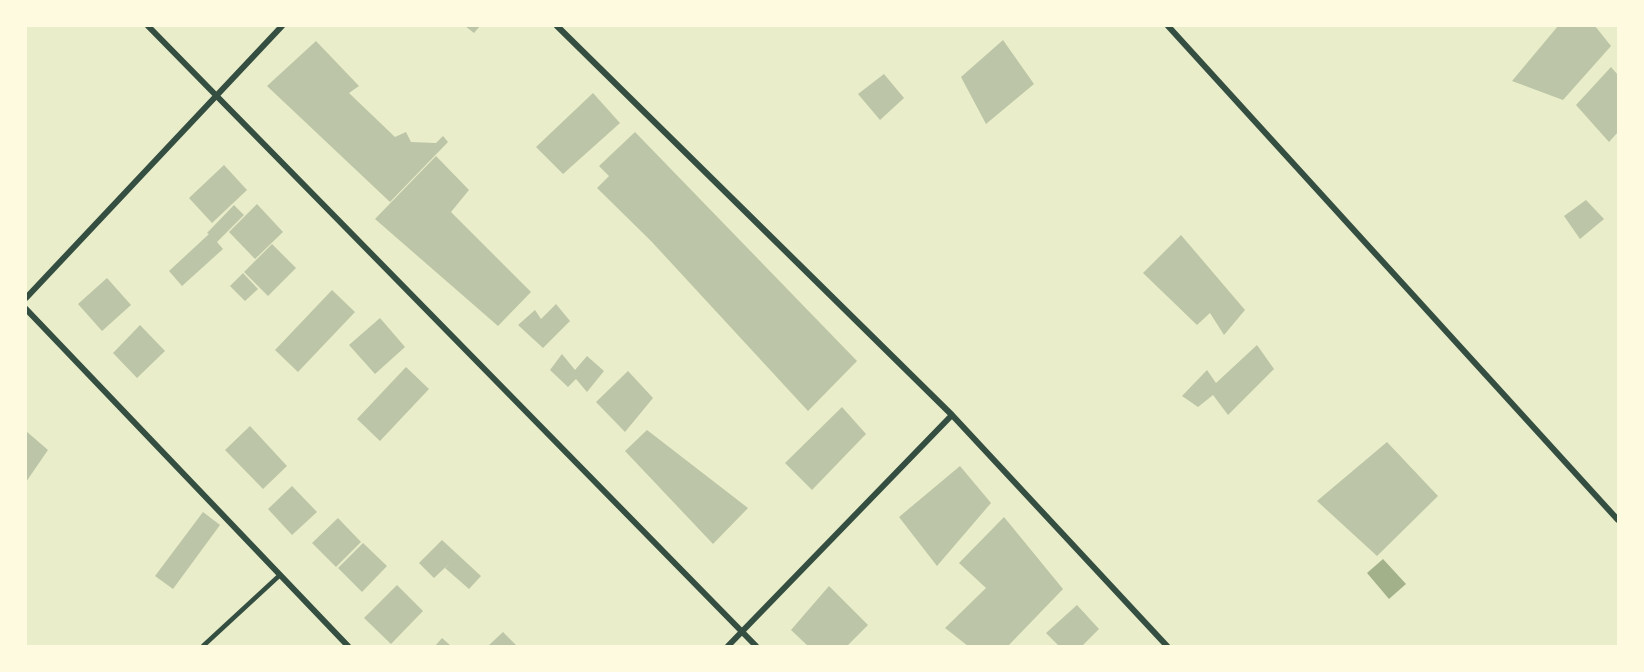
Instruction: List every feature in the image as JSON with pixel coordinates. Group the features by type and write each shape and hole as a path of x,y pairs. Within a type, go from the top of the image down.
{"street":[{"path":"148,26 756,646"},
{"path":"26,298 282,26"},
{"path":"557,26 952,415 1167,646"},
{"path":"1168,26 1618,520"},
{"path":"26,309 348,646"},
{"path":"728,646 952,415"}],"lane":[{"path":"203,646 280,575"}],"shaded area":[{"path":"1383,559 1406,584 1389,599 1367,573"}],"building":[{"path":"465,26 480,26 474,33"},
{"path":"1558,26 1595,26 1611,46 1563,100 1512,81"},
{"path":"1003,40 1034,84 986,124 961,77"},
{"path":"316,41 359,86 349,93 395,137 406,132 411,142 436,143 443,136 448,142 390,202 267,86"},
{"path":"1611,67 1618,75 1618,132 1609,142 1576,105"},
{"path":"884,74 904,98 880,120 858,94"},
{"path":"593,93 620,123 563,174 536,147"},
{"path":"635,132 857,361 808,411 651,241 597,188 609,176 599,166"},
{"path":"436,156 469,190 451,212 531,292 498,326 375,219"},
{"path":"224,165 247,190 212,223 189,198"},
{"path":"1586,200 1604,219 1580,239 1564,216"},
{"path":"257,204 283,232 255,259 229,232"},
{"path":"234,205 244,215 217,242 223,249 182,286 169,271 209,234 207,233"},
{"path":"1181,235 1245,310 1224,335 1210,313 1197,325 1143,273"},
{"path":"272,244 296,268 268,296 244,272"},
{"path":"243,273 258,289 245,301 230,286"},
{"path":"107,278 131,305 102,331 78,304"},
{"path":"332,290 355,312 298,372 275,350"},
{"path":"556,304 570,321 543,348 518,325 535,310 541,319"},
{"path":"380,318 405,347 375,374 349,345"},
{"path":"140,325 165,351 137,378 113,353"},
{"path":"1257,345 1274,369 1228,415 1213,395 1198,407 1182,396 1207,370 1216,383"},
{"path":"562,354 575,370 587,356 604,371 587,392 576,379 568,387 550,370"},
{"path":"406,367 429,389 380,441 357,419"},
{"path":"628,371 653,398 625,432 596,402"},
{"path":"842,407 866,434 812,490 785,463"},
{"path":"250,426 287,466 263,489 225,450"},
{"path":"647,430 748,508 713,544 625,451"},
{"path":"26,431 48,450 26,482"},
{"path":"1387,442 1438,496 1377,556 1317,501"},
{"path":"960,466 991,503 937,566 899,517"},
{"path":"292,486 317,512 292,535 268,509"},
{"path":"203,512 220,525 173,589 155,576"},
{"path":"1004,517 1063,589 1008,646 968,646 945,628 986,588 959,563"},
{"path":"338,518 361,542 336,567 312,543"},
{"path":"442,540 481,576 469,589 445,568 450,563 434,578 419,563"},
{"path":"363,543 387,566 362,592 338,568"},
{"path":"397,585 423,611 391,644 364,618"},
{"path":"829,586 868,625 847,646 808,646 791,630"},
{"path":"1077,605 1099,629 1082,646 1059,646 1046,633"},
{"path":"503,632 517,646 488,646"},
{"path":"442,638 451,646 435,646"}]}
